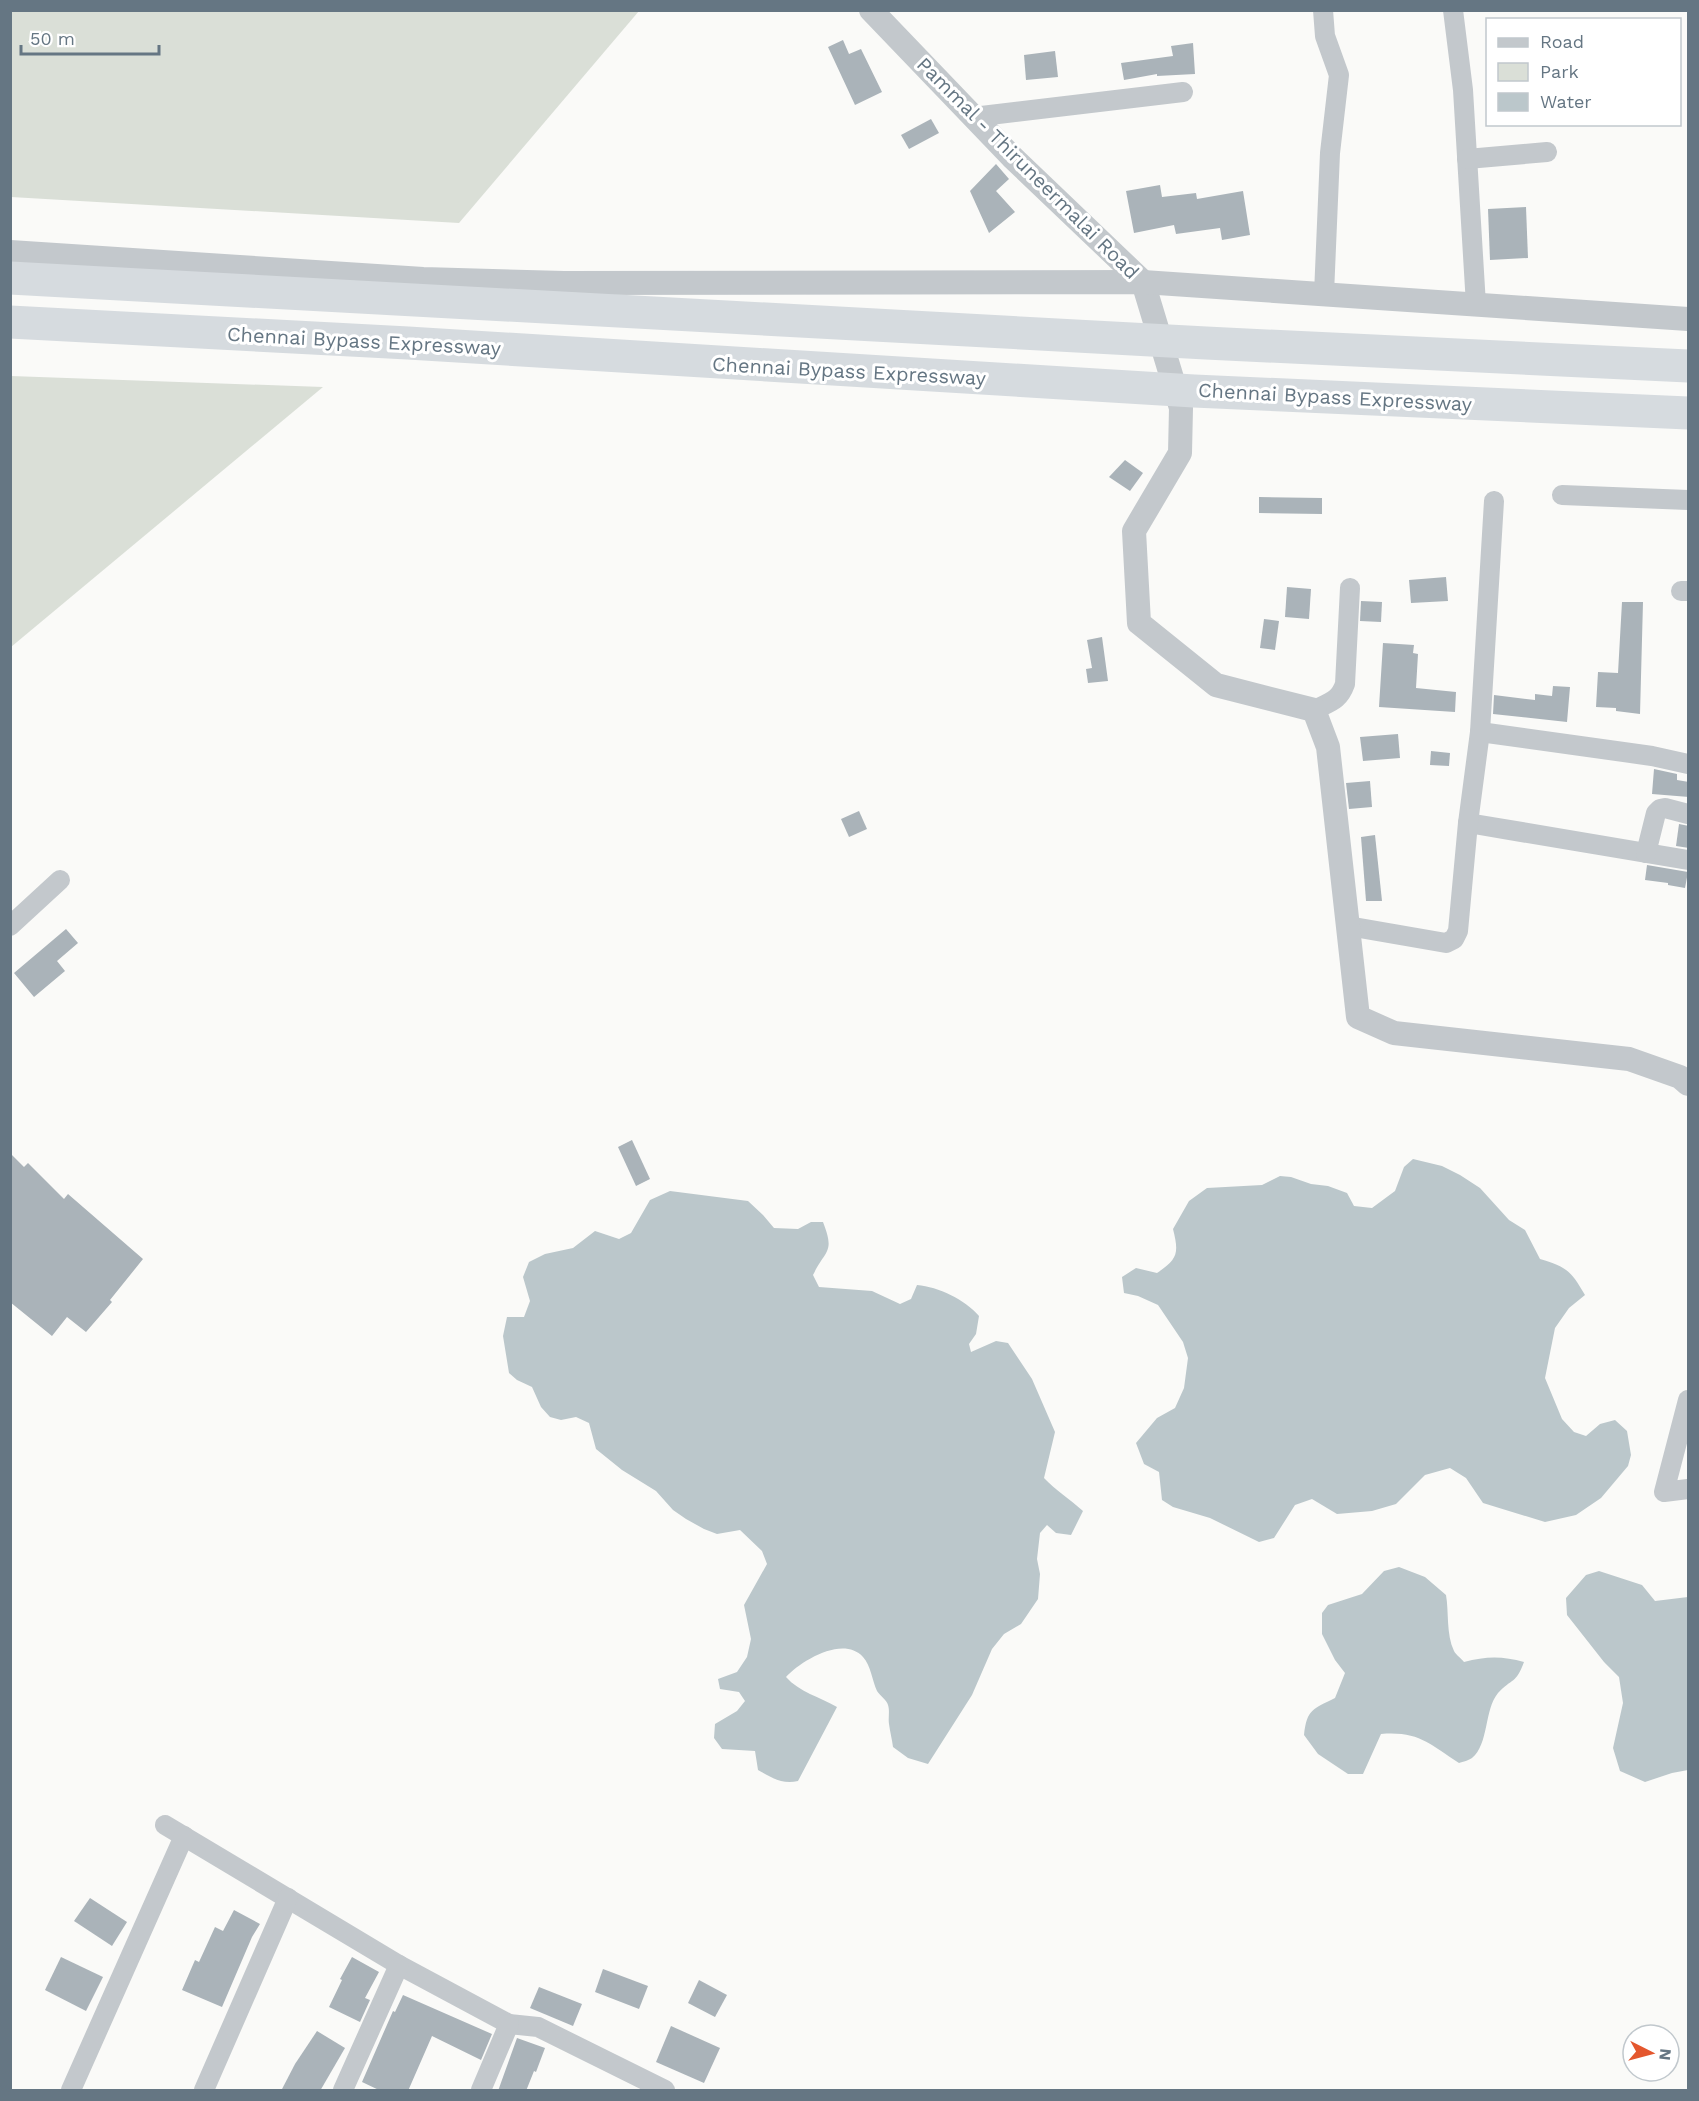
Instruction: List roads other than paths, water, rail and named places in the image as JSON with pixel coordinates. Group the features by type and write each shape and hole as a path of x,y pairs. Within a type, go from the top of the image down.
{"highway":[{"path":"10,278 562,295 1091,337 1689,366"},
{"name":"Chennai Bypass Expressway","path":"10,322 408,343 1094,386 1689,413"}],"street":[{"name":"Pammal - Thiruneermalai Road","path":"871,10 1012,158 1143,282 1181,408 1180,453 1134,531 1139,623 1215,685 1314,710"},
{"path":"1323,10 1325,36 1338,75 1330,153 1324,294"},
{"path":"1453,10 1463,90 1476,305"},
{"path":"973,117 1183,93"},
{"path":"1467,159 1547,152"},
{"path":"10,252 416,289"},
{"path":"562,295 1143,282 1689,319"},
{"path":"1562,495 1689,500"},
{"path":"1348,926 1446,943 1454,939 1458,931 1468,823 1480,732 1494,501"},
{"path":"1350,588 1345,684 1342,694 1335,700 1314,710 1328,747 1358,1017 1394,1033 1629,1059 1680,1077 1689,1084"},
{"path":"1480,732 1652,756 1689,764"},
{"path":"1646,853 1656,813 1660,808 1689,814"},
{"path":"1468,823 1689,860"},
{"path":"10,926 60,880"},
{"path":"1689,1400 1664,1492 1689,1489"},
{"path":"165,1825 399,1965 509,2024 538,2027 627,2082 665,2091"},
{"path":"71,2091 184,1836"},
{"path":"204,2091 288,1899"},
{"path":"343,2091 399,1965"},
{"path":"481,2091 509,2024"}],"water":[{"path":"1413,1159 1442,1166 1480,1188 1509,1220 1525,1230 1540,1259 1562,1268 1576,1280 1585,1295 1569,1308 1555,1328 1545,1378 1562,1419 1574,1432 1586,1436 1600,1424 1615,1420 1627,1431 1631,1455 1628,1466 1601,1498 1576,1515 1545,1522 1483,1503 1466,1478 1450,1468 1425,1475 1396,1504 1372,1511 1337,1514 1312,1499 1295,1505 1274,1538 1259,1542 1210,1518 1173,1507 1162,1500 1159,1472 1144,1464 1136,1443 1157,1418 1175,1408 1184,1388 1188,1358 1183,1342 1158,1305 1138,1296 1124,1293 1122,1277 1136,1268 1157,1273 1169,1264 1176,1250 1173,1229 1189,1201 1207,1188 1262,1185 1280,1176 1291,1177 1347,1193 1354,1206 1372,1208 1395,1191 1404,1167"},
{"path":"670,1191 748,1201 774,1228 798,1229 811,1222 823,1222 829,1246 813,1275 819,1287 872,1291 900,1304 911,1299 917,1285 942,1291 959,1299 979,1316 976,1334 969,1344 971,1352 996,1341 1008,1343 1032,1379 1055,1432 1044,1478 1083,1511 1071,1535 1056,1533 1047,1525 1040,1533 1037,1559 1040,1574 1038,1599 1021,1624 1004,1634 992,1649 972,1695 928,1764 908,1758 893,1747 887,1703 877,1691 870,1669 863,1657 855,1651 845,1649 834,1649 812,1658 786,1677 803,1690 837,1707 798,1781 782,1781 758,1770 755,1751 722,1749 714,1738 715,1724 737,1711 745,1701 739,1692 720,1689 718,1679 737,1672 747,1657 751,1639 744,1605 767,1564 762,1551 740,1530 717,1534 704,1529 673,1510 656,1491 622,1470 596,1449 589,1423 576,1417 561,1420 550,1417 541,1407 532,1387 517,1380 509,1373 503,1336 507,1317 524,1317 530,1301 523,1277 529,1262 545,1254 573,1248 595,1231 619,1239 631,1233 650,1200"},
{"path":"1399,1567 1425,1577 1446,1595 1451,1644 1464,1662 1494,1658 1524,1662 1516,1678 1498,1693 1494,1700 1481,1744 1472,1758 1459,1763 1423,1740 1405,1735 1381,1734 1363,1774 1348,1774 1318,1754 1304,1735 1309,1715 1316,1708 1335,1698 1345,1673 1335,1660 1322,1634 1322,1613 1328,1605 1362,1594 1384,1571"},
{"path":"1599,1571 1642,1585 1655,1601 1688,1597 1688,1770 1645,1782 1620,1771 1613,1748 1623,1703 1619,1677 1604,1662 1567,1615 1566,1598 1586,1575"}]}
